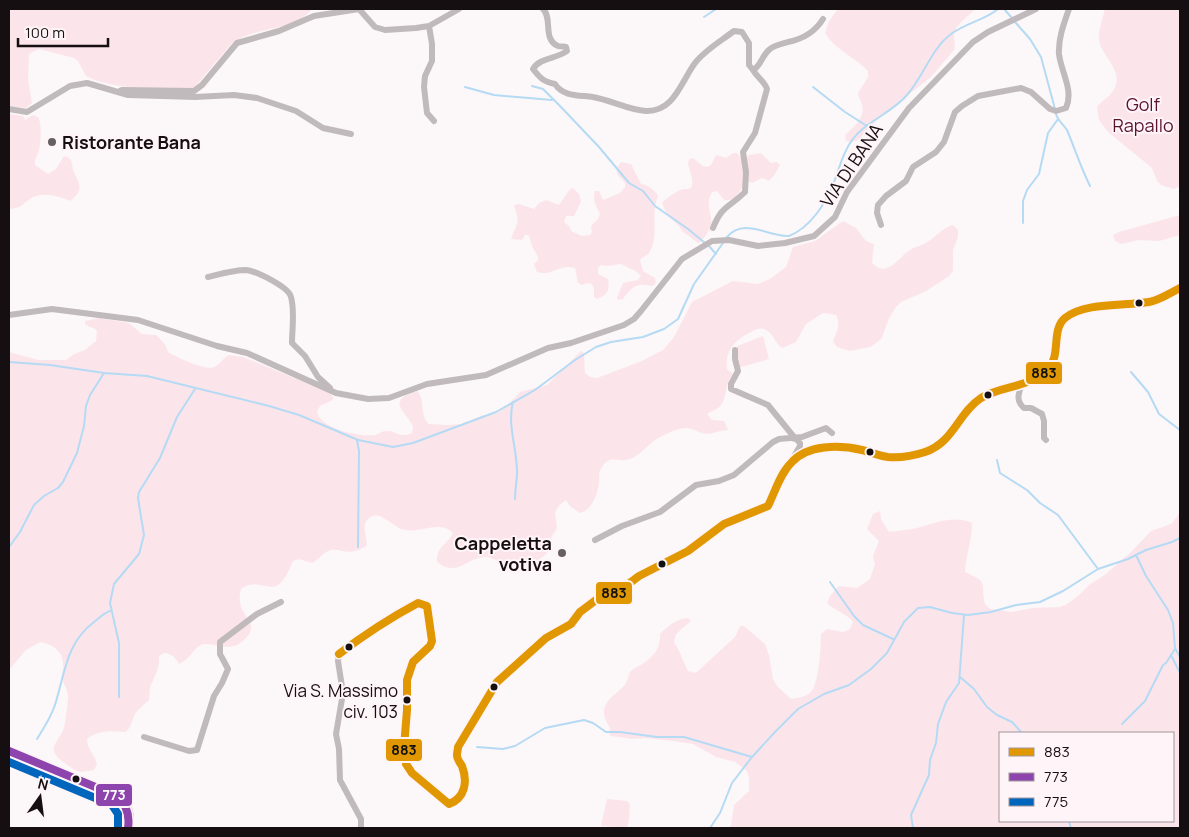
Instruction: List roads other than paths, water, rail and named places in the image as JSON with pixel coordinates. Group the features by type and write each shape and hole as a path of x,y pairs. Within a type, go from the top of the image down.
{"main road":[{"path":"9,751 117,796 128,809 130,818 128,828"}],"street":[{"path":"118,92 122,90 194,91 202,85 237,43 279,31 314,16 358,10 375,27 385,30 429,26 459,9"},
{"path":"543,9 547,12 549,21 547,28 552,40 558,46 566,47 567,51 564,54 556,55 536,64 533,69 544,82 555,84 558,88 571,95 594,97 644,111 659,110 669,103 695,63 734,31 742,32 748,40 748,65 758,78 766,84 766,89 755,133 743,152 746,172 745,192 722,210 713,228"},
{"name":"VIA DI BANA","path":"9,315 52,309 138,320 217,346 247,353 336,393 368,399 389,398 427,384 486,374 548,348 571,343 624,325 634,319 682,259 712,241 729,240 758,246 785,243 814,236 835,217 851,186 909,108 966,49 988,32 1036,9"},
{"path":"881,225 878,217 878,205 886,196 906,181 913,167 936,152 944,142 955,112 962,106 978,96 1021,88 1031,92 1050,109 1056,111 1066,108 1068,91 1059,53 1062,32 1069,9"},
{"path":"753,70 758,67 762,58 769,50 806,36 820,24 822,18"},
{"path":"429,26 432,61 425,76 424,87 427,112 434,121"},
{"path":"9,109 27,112 70,86 87,83 128,95 195,97 234,95 257,98 296,111 324,128 351,134"},
{"path":"208,277 249,270 276,282 288,291 292,304 292,343 305,356 318,378 336,393"},
{"path":"792,462 803,454 820,449 856,449 890,457 911,455 933,449 945,442 972,406 982,397 1035,378 1051,367 1056,358 1059,328 1064,320 1073,314 1121,304 1150,302 1180,288"},
{"path":"361,828 361,819 340,780 339,749 336,734 343,693 338,661 339,654 384,622 418,603 428,606 432,641 430,646 413,662 407,680 404,747 406,764 412,773 450,804 455,802 462,796 465,786 463,768 457,756 458,747 497,682 509,670 546,638 571,624 580,612 600,597 618,592 639,576 688,551 724,524 768,506 800,443 792,438 768,405 730,389 738,371 735,350"},
{"path":"1022,383 1018,399 1024,408 1031,408 1042,414 1044,438 1046,440"},
{"path":"595,540 622,526 660,512 696,485 734,476 766,446 779,439 802,437 826,428 832,433"},
{"path":"144,737 189,751 197,750 214,696 228,669 220,654 220,642 257,614 281,602"}],"waterway":[{"path":"704,17 716,9"},
{"path":"727,237 734,231 749,228 781,236 789,236 804,227 827,198 846,150 858,133 894,107 907,95 944,40 957,30 998,9"},
{"path":"1004,9 1012,18"},
{"path":"1015,22 1030,39 1041,57 1055,109"},
{"path":"532,86 543,89 599,147 629,183 643,191 655,206 705,243"},
{"path":"465,87 494,95 552,100"},
{"path":"813,87 845,112 867,126"},
{"path":"1056,114 1067,130 1090,186"},
{"path":"1023,223 1023,201 1027,190 1039,174 1048,133 1058,119"},
{"path":"9,362 147,376 269,406 299,415 358,440 393,447 413,443 496,412 535,390 596,347 611,342 643,337 664,329 678,319 694,284 723,243"},
{"path":"709,246 716,254"},
{"path":"1131,372 1148,392 1159,414 1180,430"},
{"path":"9,547 20,532 34,505 44,496 58,488 63,482 77,453 90,395 104,373"},
{"path":"119,697 119,643 110,603 114,584 139,554 144,535 138,498 139,492 160,458 177,417 195,389"},
{"path":"513,402 511,419 517,463 515,499"},
{"path":"357,440 359,451 358,547"},
{"path":"997,460 1000,473 1027,490 1040,503 1058,515 1098,569"},
{"path":"710,828 720,813 732,783 775,732 798,709 824,694 849,685 871,669 887,653 904,622 918,608 930,607 968,615 1040,602 1063,591 1098,569 1180,538"},
{"path":"1136,555 1146,576 1168,610 1173,623 1175,648 1180,657"},
{"path":"830,582 854,616 863,625 893,639"},
{"path":"37,739 53,709 72,649 85,630 110,611"},
{"path":"913,828 911,815 929,775 930,760 936,743 938,724 946,702 959,683 964,615"},
{"path":"1122,724 1145,701 1163,665 1175,649"},
{"path":"1171,655 1180,673"},
{"path":"960,677 974,689 987,707 997,715 1012,722 1021,732"},
{"path":"477,747 503,749 515,746 545,728 584,720 593,723 606,732 657,737 684,737 752,757"},
{"path":"1069,822 1071,828"}],"place":[{"name":"Ristorante Bana","path":"52,142"},
{"name":"Cappeletta votiva","path":"562,553"},
{"name":"Via S. Massimo civ. 103","path":"407,700"}],"park label":[{"name":"Golf Rapallo","path":"1143,114"}]}
